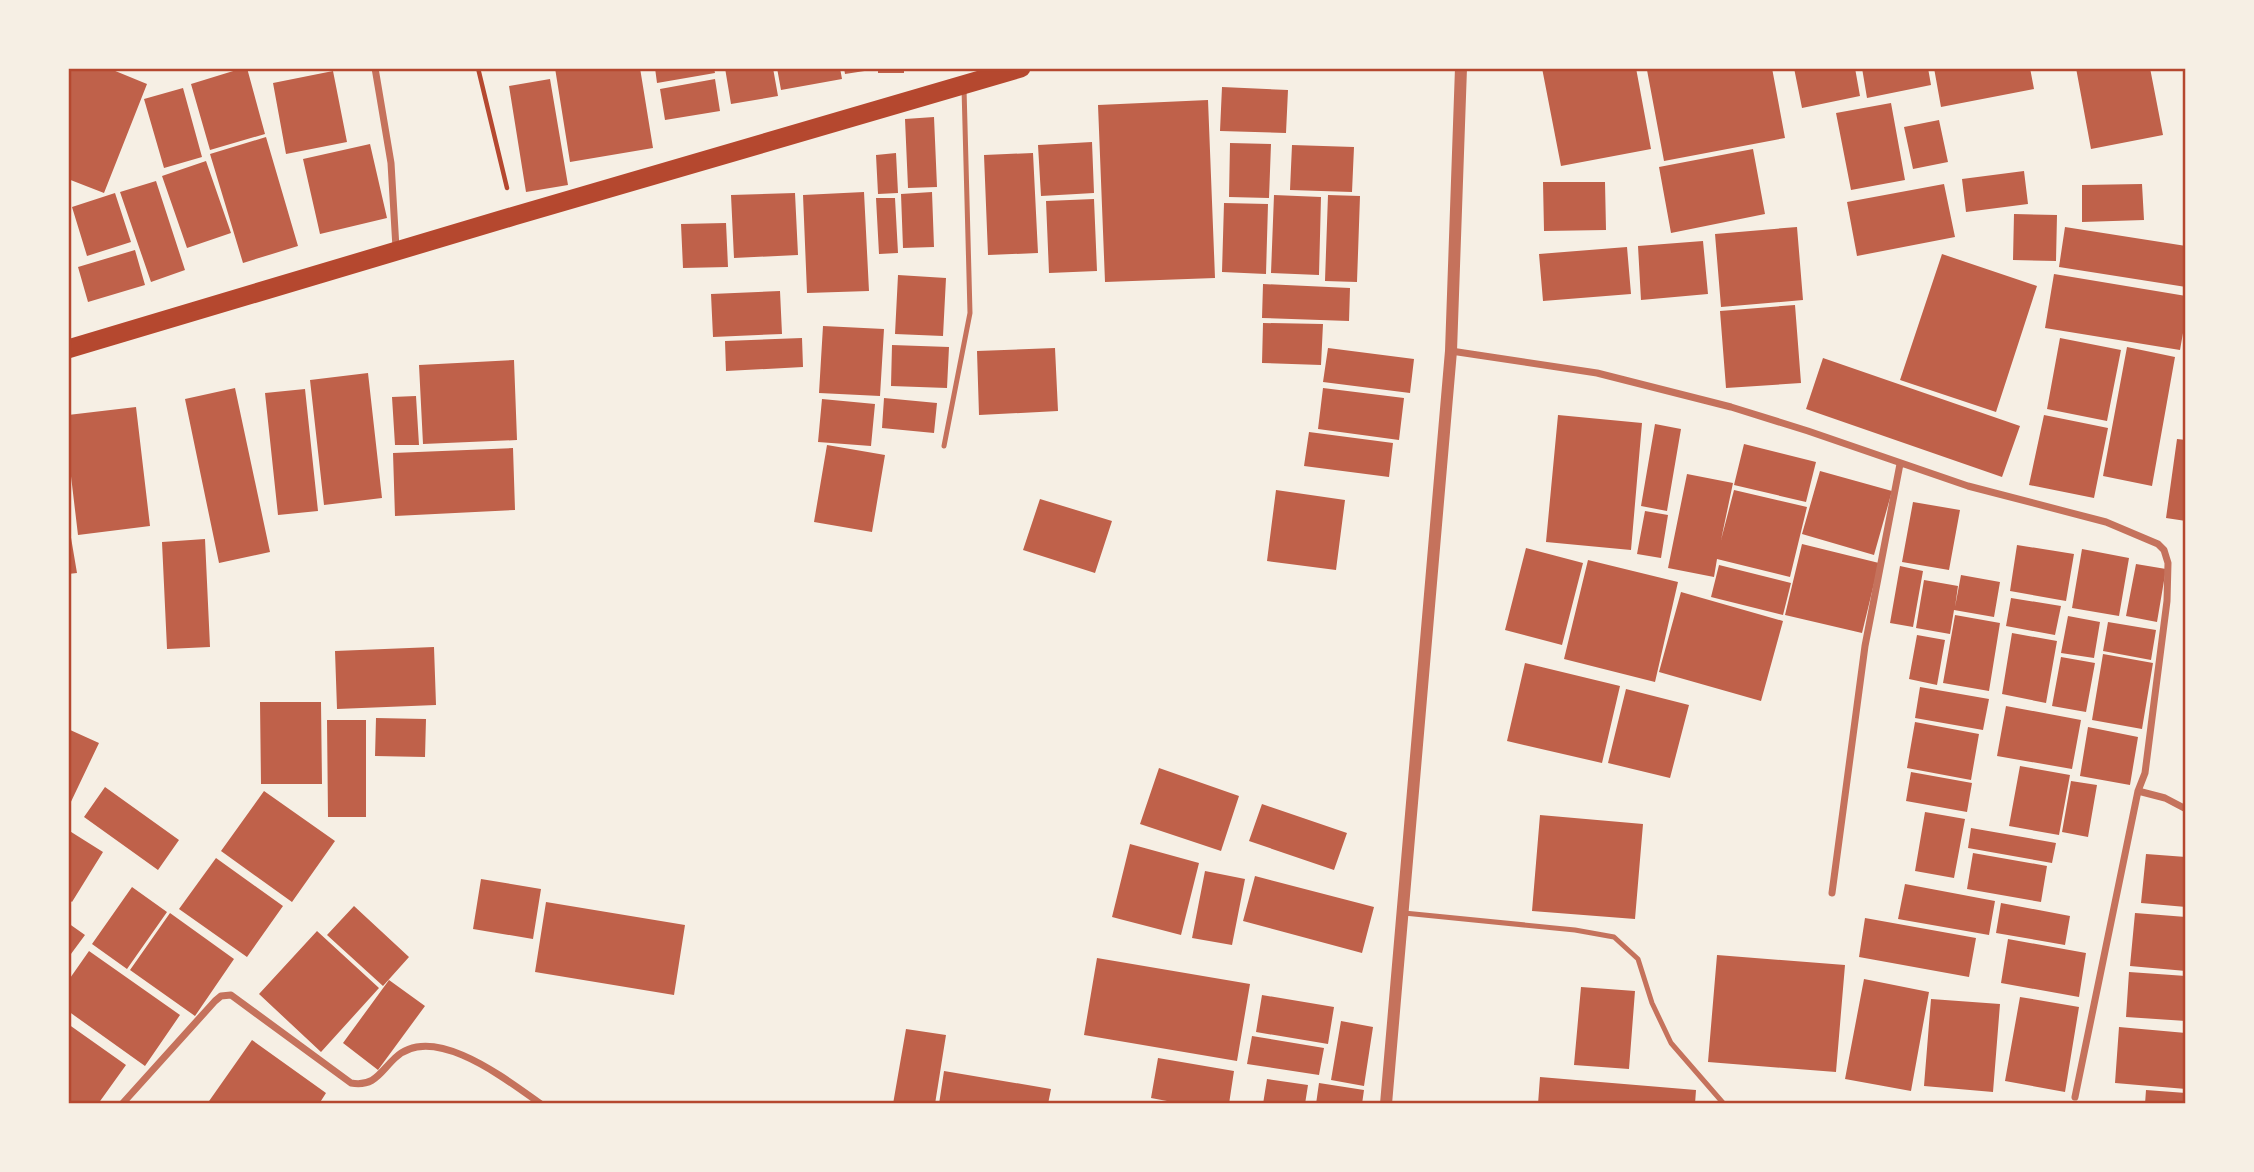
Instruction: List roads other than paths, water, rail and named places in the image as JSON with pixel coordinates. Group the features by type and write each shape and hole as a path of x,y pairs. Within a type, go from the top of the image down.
{"highway":[{"path":"68,349 1021,68"}],"street":[{"path":"375,68 391,163 397,252"},
{"path":"1386,1104 1451,351 1461,68"},
{"path":"1451,351 1597,373 1731,407 1968,486 2106,522 2158,544 2164,550 2168,563 2163,639 2145,773 2138,791 2075,1097"},
{"path":"1832,892 1865,646 1900,464"},
{"path":"2138,791 2165,798 2186,809"},
{"path":"122,1104 215,1000 231,995 351,1083 375,1080 396,1056 409,1049 429,1045 453,1050 541,1104"}],"lane":[{"path":"944,446 970,313 964,85"},
{"path":"1401,913 1575,930 1614,937 1638,959 1652,1003 1671,1043 1724,1104"}]}
